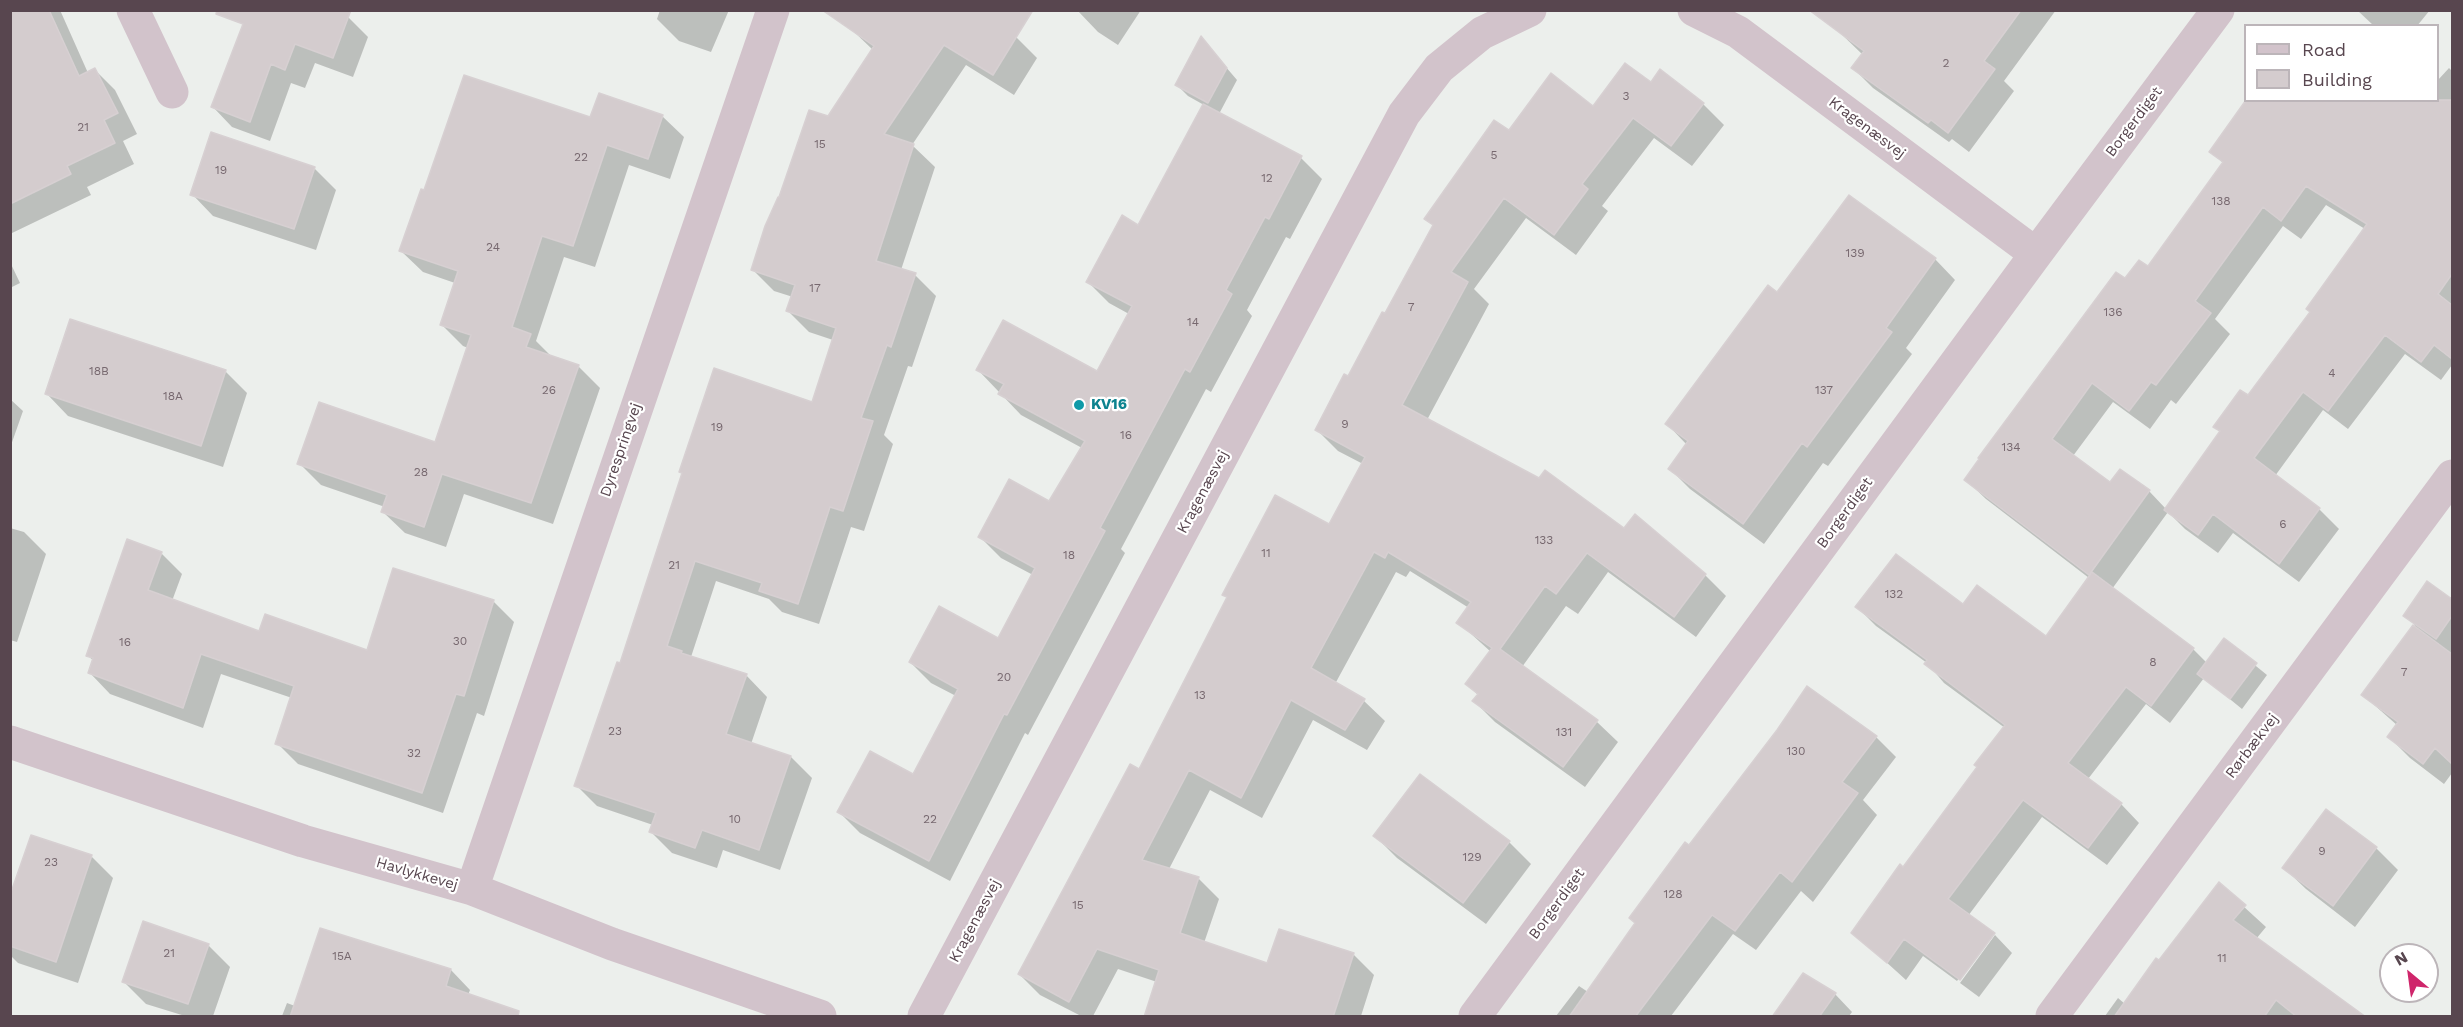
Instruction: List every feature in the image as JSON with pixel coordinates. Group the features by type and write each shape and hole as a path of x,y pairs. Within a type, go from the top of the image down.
{"street":[{"path":"133,10 172,92"},
{"name":"Dyrespringvej","path":"472,890 773,10"},
{"name":"Kragenæsvej","path":"924,1017 1404,114 1439,68 1482,33 1530,10"},
{"name":"Kragenæsvej","path":"1694,10 1738,32 2036,254"},
{"name":"Borgerdiget","path":"1475,1017 2218,10"},
{"name":"Rørbækvej","path":"2052,1017 2452,476"},
{"name":"Havlykkevej","path":"10,742 303,841 472,890 612,944 820,1017"}],"building":[{"path":"10,10 49,10 79,76 95,68 118,113 104,120 115,143 67,166 71,174 10,204"},
{"path":"217,10 351,10 333,58 295,44 285,70 271,64 250,122 211,107 243,24 216,14"},
{"path":"822,10 1033,10 993,75 944,45 884,134 914,144 876,261 916,273 891,347 887,345 861,418 873,421 843,511 830,507 798,604 759,591 762,583 695,561 667,646 682,651 681,653 747,674 726,734 791,756 759,850 702,830 695,848 649,832 656,813 574,786 617,662 620,663 714,368 812,402 836,328 786,311 795,285 751,270 765,226 779,197 809,110 828,116 874,46"},
{"path":"1809,10 2021,10 1984,61 1995,69 1948,133 1931,120 1928,123 1851,68 1864,51"},
{"path":"1201,36 1227,68 1208,103 1175,85"},
{"path":"1625,63 1651,82 1660,69 1704,103 1671,146 1633,118 1582,184 1588,189 1554,235 1504,198 1451,272 1468,282 1402,405 1539,478 1545,470 1624,528 1635,514 1706,574 1674,617 1587,553 1556,594 1545,586 1500,649 1598,720 1563,767 1472,701 1478,694 1465,684 1492,648 1456,623 1471,602 1388,552 1385,558 1374,552 1311,668 1365,699 1345,730 1291,700 1241,798 1189,770 1142,860 1199,877 1180,933 1267,963 1279,929 1354,953 1333,1017 1144,1017 1159,970 1097,949 1069,1002 1018,974 1130,764 1139,769 1227,597 1222,595 1275,495 1329,524 1365,457 1315,430 1344,374 1348,376 1433,225 1424,219 1494,120 1509,130 1551,73 1593,106"},
{"path":"464,75 590,117 599,93 663,115 648,159 607,145 573,246 542,236 512,327 531,334 526,347 579,365 531,503 442,474 424,527 381,512 387,495 297,464 319,402 435,442 471,335 440,325 458,271 399,251 421,189 424,190"},
{"path":"2439,100 2452,100 2452,274 2438,294 2452,305 2452,359 2434,345 2421,362 2385,335 2328,411 2303,392 2254,458 2320,508 2279,564 2213,514 2198,535 2164,510 2220,431 2213,427 2240,390 2248,395 2310,312 2306,309 2367,224 2306,186 2281,221 2263,207 2195,301 2211,313 2156,385 2151,382 2129,411 2092,383 2052,439 2110,482 2120,469 2150,490 2089,575 1964,480 2116,272 2125,278 2139,260 2148,266 2223,162 2209,152 2245,102 2439,102"},
{"path":"1203,104 1302,156 1269,219 1265,217 1226,290 1232,294 1190,372 1185,369 1100,528 1105,531 1007,715 1004,714 929,861 837,812 870,751 913,774 958,689 909,662 939,606 998,638 1035,568 978,537 1009,479 1049,501 1085,441 998,394 1004,384 976,370 1003,320 1097,371 1132,306 1086,282 1122,215 1138,225"},
{"path":"211,132 315,167 294,229 190,195"},
{"path":"1849,195 1936,258 1886,328 1892,332 1807,447 1802,443 1743,524 1668,469 1688,441 1665,424 1768,285 1777,292"},
{"path":"70,319 226,370 201,446 45,394"},
{"path":"127,539 162,552 148,590 259,631 265,614 367,650 393,568 494,600 464,696 456,694 422,793 275,744 294,686 201,654 183,708 88,673 93,658 86,656"},
{"path":"1896,554 1963,604 1977,585 2046,636 2092,572 2194,648 2151,706 2126,687 2068,763 2122,803 2088,848 2023,800 1948,899 1995,933 1960,980 1904,939 1887,963 1851,933 1900,864 1903,867 1977,767 1974,765 2005,725 1924,664 1927,660 1855,607"},
{"path":"2427,581 2452,599 2452,616 2436,639 2403,616"},
{"path":"2413,625 2452,654 2452,764 2435,748 2423,764 2387,737 2398,722 2361,695"},
{"path":"2224,638 2257,663 2230,699 2197,674"},
{"path":"1807,686 1877,736 1842,782 1858,793 1792,882 1780,872 1735,931 1712,915 1635,1017 1569,1017 1635,923 1629,918 1685,842 1689,845 1777,730"},
{"path":"1420,774 1510,841 1463,903 1373,836"},
{"path":"2326,809 2377,847 2333,906 2282,868"},
{"path":"31,835 92,855 56,962 10,946 10,895"},
{"path":"2219,882 2246,905 2233,920 2366,1017 2297,1017 2276,1000 2264,1017 2114,1017 2156,958 2159,960"},
{"path":"143,921 209,944 188,1004 122,982"},
{"path":"320,928 451,969 446,986 519,1011 518,1017 290,1017"},
{"path":"1803,973 1836,993 1819,1017 1772,1017"}],"place":[{"name":"KV16","path":"1079,405"}]}
